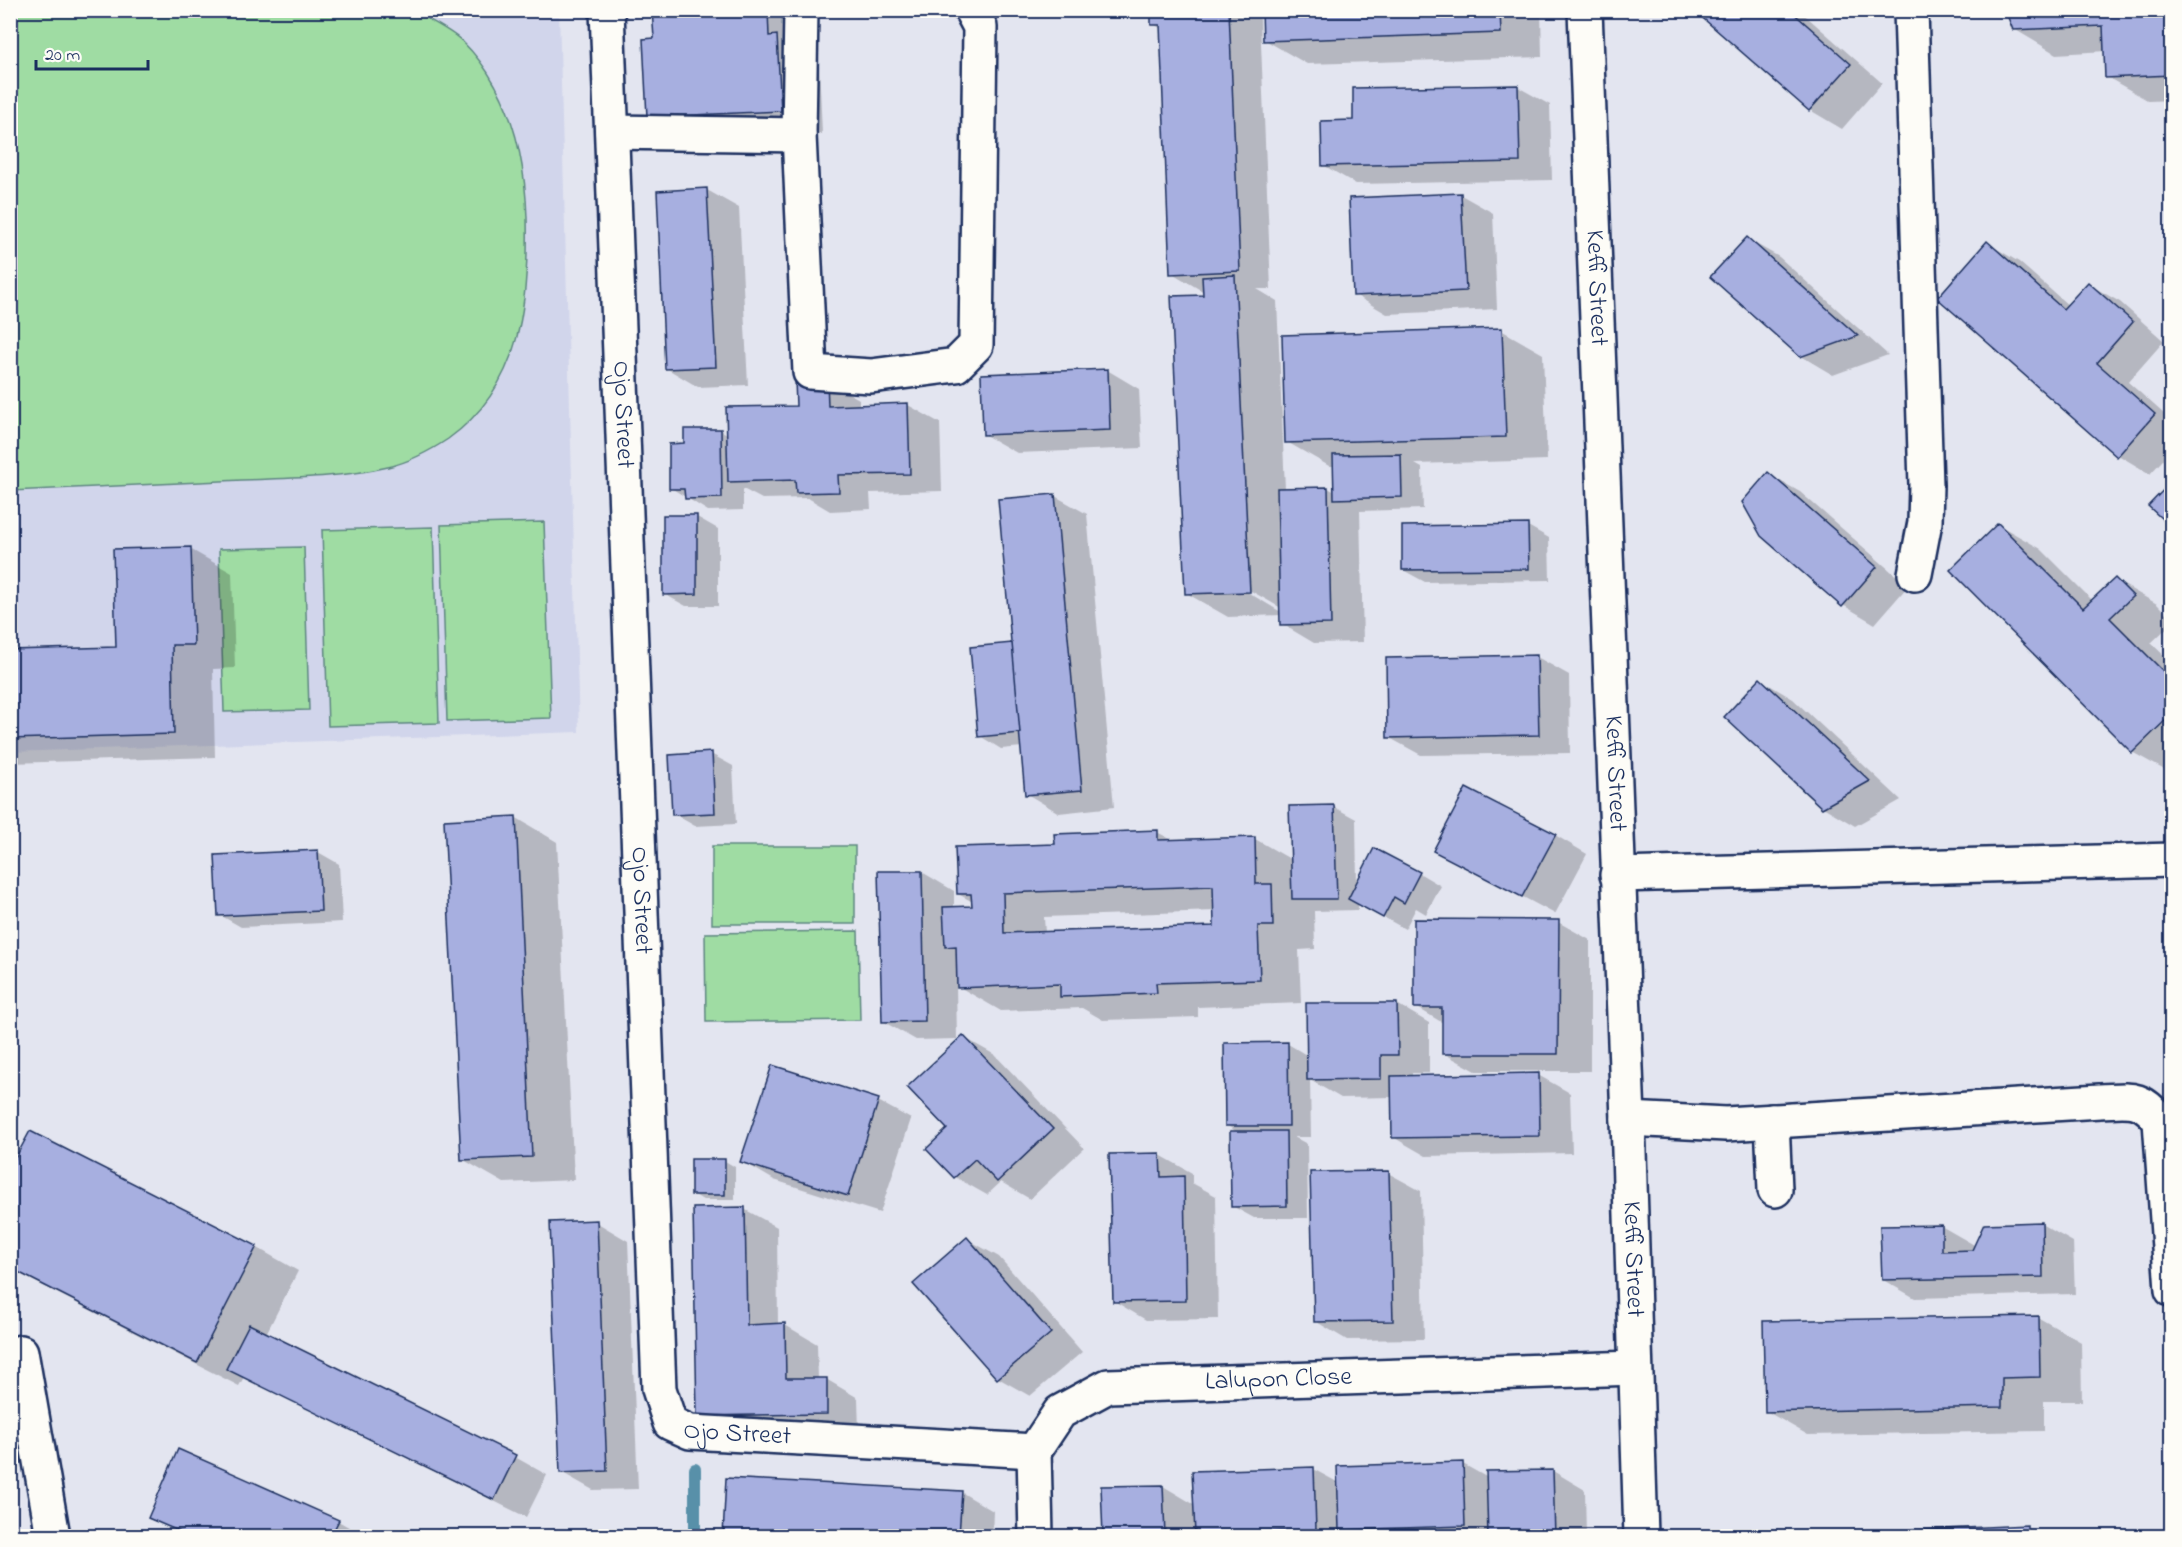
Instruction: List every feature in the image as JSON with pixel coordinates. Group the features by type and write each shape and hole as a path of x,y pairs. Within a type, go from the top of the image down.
{"street":[{"name":"Ojo Street","path":"607,10 661,1398 670,1423 690,1432 1034,1451"},
{"path":"801,10 798,135 810,372 871,376 956,365 976,345 980,27 971,10"},
{"name":"Keffi Street","path":"1585,10 1628,1119 1641,1536"},
{"path":"1911,10 1926,485 1925,522 1915,574"},
{"path":"612,132 798,135"},
{"path":"1617,875 2172,860"},
{"path":"1628,1119 1725,1124 2130,1100 2149,1106 2160,1120 2172,1290"},
{"path":"1772,1121 1776,1190"},
{"path":"21,1352 53,1536"},
{"name":"Lalupon Close","path":"1034,1451 1060,1412 1108,1386 1635,1368"},
{"path":"1034,1451 1036,1536"}],"shaded area":[{"path":"10,11 559,11 579,732 11,752"}],"green space":[{"path":"11,10 414,11 462,41 492,79 503,100 523,170 527,218 526,281 516,340 506,368 492,394 473,418 448,439 427,452 396,465 370,471 316,477 11,491"},
{"path":"544,522 551,718 447,721 441,525"},
{"path":"433,527 439,723 328,726 322,530"},
{"path":"304,547 309,710 224,712 219,549"},
{"path":"712,846 855,846 855,924 712,924"},
{"path":"858,931 860,1020 706,1022 705,933"}],"building":[{"path":"652,10 768,10 769,36 777,35 781,111 647,117 643,39 654,38"},
{"path":"1151,10 1229,10 1240,271 1170,274 1160,25 1151,25"},
{"path":"1262,10 1500,10 1501,33 1263,41"},
{"path":"1700,10 1790,10 1851,64 1809,111 1697,13"},
{"path":"2005,10 2172,10 2172,75 2105,78 2103,26 2013,30"},
{"path":"1518,85 1520,162 1322,166 1321,121 1353,120 1353,88"},
{"path":"707,188 716,367 665,369 657,191"},
{"path":"1461,193 1466,291 1353,296 1349,198"},
{"path":"1747,237 1858,336 1800,357 1710,277"},
{"path":"1987,241 2063,309 2088,282 2133,322 2097,363 2155,414 2117,457 1937,298"},
{"path":"1235,275 1250,592 1185,594 1171,296 1203,295 1202,277"},
{"path":"1502,328 1506,437 1285,443 1282,335"},
{"path":"1108,369 1110,430 983,435 981,374"},
{"path":"827,379 828,406 908,403 910,474 838,475 839,492 796,493 795,480 728,482 726,407 796,406 795,380"},
{"path":"684,429 721,429 722,498 685,499 684,489 669,489 669,444 684,443"},
{"path":"1401,454 1402,497 1334,499 1333,455"},
{"path":"1768,472 1877,567 1842,607 1761,536 1742,502"},
{"path":"2172,481 2172,528 2148,506"},
{"path":"1328,487 1331,624 1280,625 1277,488"},
{"path":"1055,494 1082,790 1025,795 998,499"},
{"path":"663,515 697,515 697,594 663,595"},
{"path":"1998,523 2083,608 2115,578 2133,596 2110,618 2172,680 2172,714 2132,753 1950,570"},
{"path":"1528,524 1529,569 1402,570 1402,526"},
{"path":"191,547 194,645 172,645 174,734 10,739 10,650 116,647 113,549"},
{"path":"1012,643 1020,733 978,737 970,647"},
{"path":"1537,655 1539,735 1387,738 1386,658"},
{"path":"1760,678 1870,781 1822,808 1724,717"},
{"path":"712,752 715,813 672,815 669,755"},
{"path":"1466,788 1556,834 1522,897 1433,851"},
{"path":"1334,805 1337,899 1292,899 1289,806"},
{"path":"516,816 532,1157 461,1160 444,820"},
{"path":"1158,830 1158,840 1255,837 1256,884 1272,884 1273,926 1258,926 1260,980 1156,983 1157,993 1060,997 1060,984 957,988 956,946 945,947 943,907 972,906 971,894 957,894 955,847 1055,844 1054,834","holes":["1213,886 1214,926 1004,933 1003,893"]},
{"path":"1374,848 1420,872 1404,903 1394,897 1383,918 1348,899"},
{"path":"318,850 321,911 218,916 215,855"},
{"path":"878,871 922,871 925,1021 882,1022"},
{"path":"1414,919 1559,920 1558,1054 1442,1054 1442,1008 1414,1008"},
{"path":"1306,1003 1397,1003 1398,1055 1381,1055 1381,1079 1307,1080"},
{"path":"963,1035 1053,1129 997,1182 975,1159 954,1178 926,1149 947,1129 907,1087"},
{"path":"1288,1042 1289,1126 1225,1126 1224,1043"},
{"path":"772,1065 879,1099 848,1196 740,1162"},
{"path":"1539,1073 1540,1136 1392,1138 1391,1076"},
{"path":"30,1131 257,1246 197,1363 10,1268 10,1168"},
{"path":"1230,1131 1286,1131 1287,1206 1231,1207"},
{"path":"1160,1153 1161,1177 1184,1176 1186,1301 1113,1302 1109,1154"},
{"path":"691,1159 725,1159 725,1195 691,1195"},
{"path":"1389,1171 1393,1321 1314,1322 1310,1172"},
{"path":"745,1207 747,1325 785,1323 786,1378 827,1378 827,1414 697,1416 693,1208"},
{"path":"597,1220 607,1471 560,1473 550,1222"},
{"path":"2042,1222 2043,1277 1882,1280 1880,1226 1942,1225 1942,1251 1972,1250 1984,1224"},
{"path":"967,1237 1051,1333 997,1379 913,1284"},
{"path":"2039,1316 2040,1377 2002,1378 2002,1407 1765,1412 1763,1321"},
{"path":"249,1324 516,1455 494,1500 226,1369"},
{"path":"178,1449 339,1520 331,1536 190,1536 148,1518"},
{"path":"1463,1462 1465,1526 1339,1530 1337,1466"},
{"path":"1314,1467 1316,1530 1195,1534 1192,1471"},
{"path":"1553,1470 1555,1536 1488,1536 1486,1471"},
{"path":"726,1478 962,1491 959,1536 723,1536"},
{"path":"1163,1485 1165,1536 1103,1536 1101,1486"},
{"path":"2027,1525 2027,1536 1860,1536 1860,1533"}],"waterway":[{"path":"695,1469 695,1536"}]}
